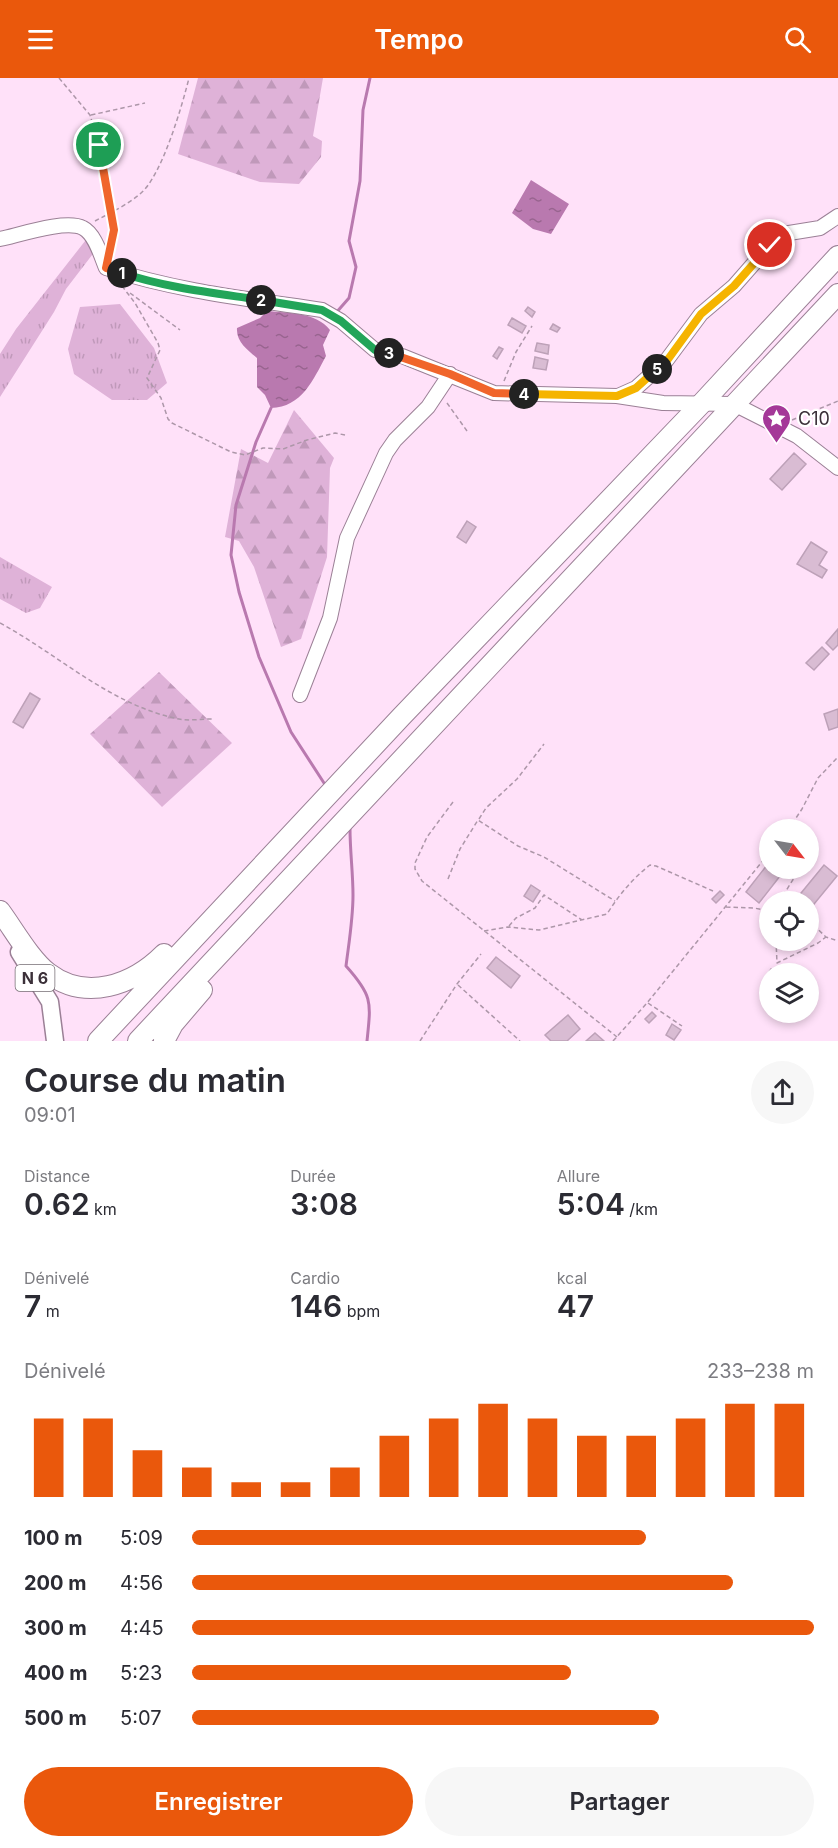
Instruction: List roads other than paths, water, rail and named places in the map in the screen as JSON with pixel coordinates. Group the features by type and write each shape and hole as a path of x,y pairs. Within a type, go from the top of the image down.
{"highway":[{"path":"98,1041 401,717 702,403 838,256"},
{"path":"138,1041 838,294"},
{"path":"0,911 35,959 47,972 63,982 79,987 105,988 129,981 149,969 401,717"},
{"path":"164,1041 173,1024 419,739"}],"main road":[{"name":"N 6","path":"0,920 50,1002 55,1041"}],"street":[{"path":"617,396 636,388 666,362 701,314 734,286 770,245 789,232 820,228 838,216"},
{"path":"0,239 69,224 84,228 93,240 106,268 139,279 190,290 322,310 341,321 375,350 402,356 494,393 617,396 663,403 734,404 812,447 838,468"},
{"path":"300,695 330,618 347,538 386,453 428,407 450,374"}],"water":[{"path":"531,180 569,204 551,234 533,229 512,213"},
{"path":"267,311 309,317 324,324 330,330 323,345 326,356 305,391 291,403 271,408 265,395 257,387 257,358 243,345 237,333 237,328 260,318"}],"waterway":[{"path":"335,314 349,298 356,267 349,241 360,181 363,110 370,78"},
{"path":"271,408 256,442 236,505 231,555 239,592 259,657 291,732 324,783"},
{"path":"350,829 353,904 346,966 361,985 368,1000 367,1041"}],"place":[{"name":"C10","path":"777,444"}]}
